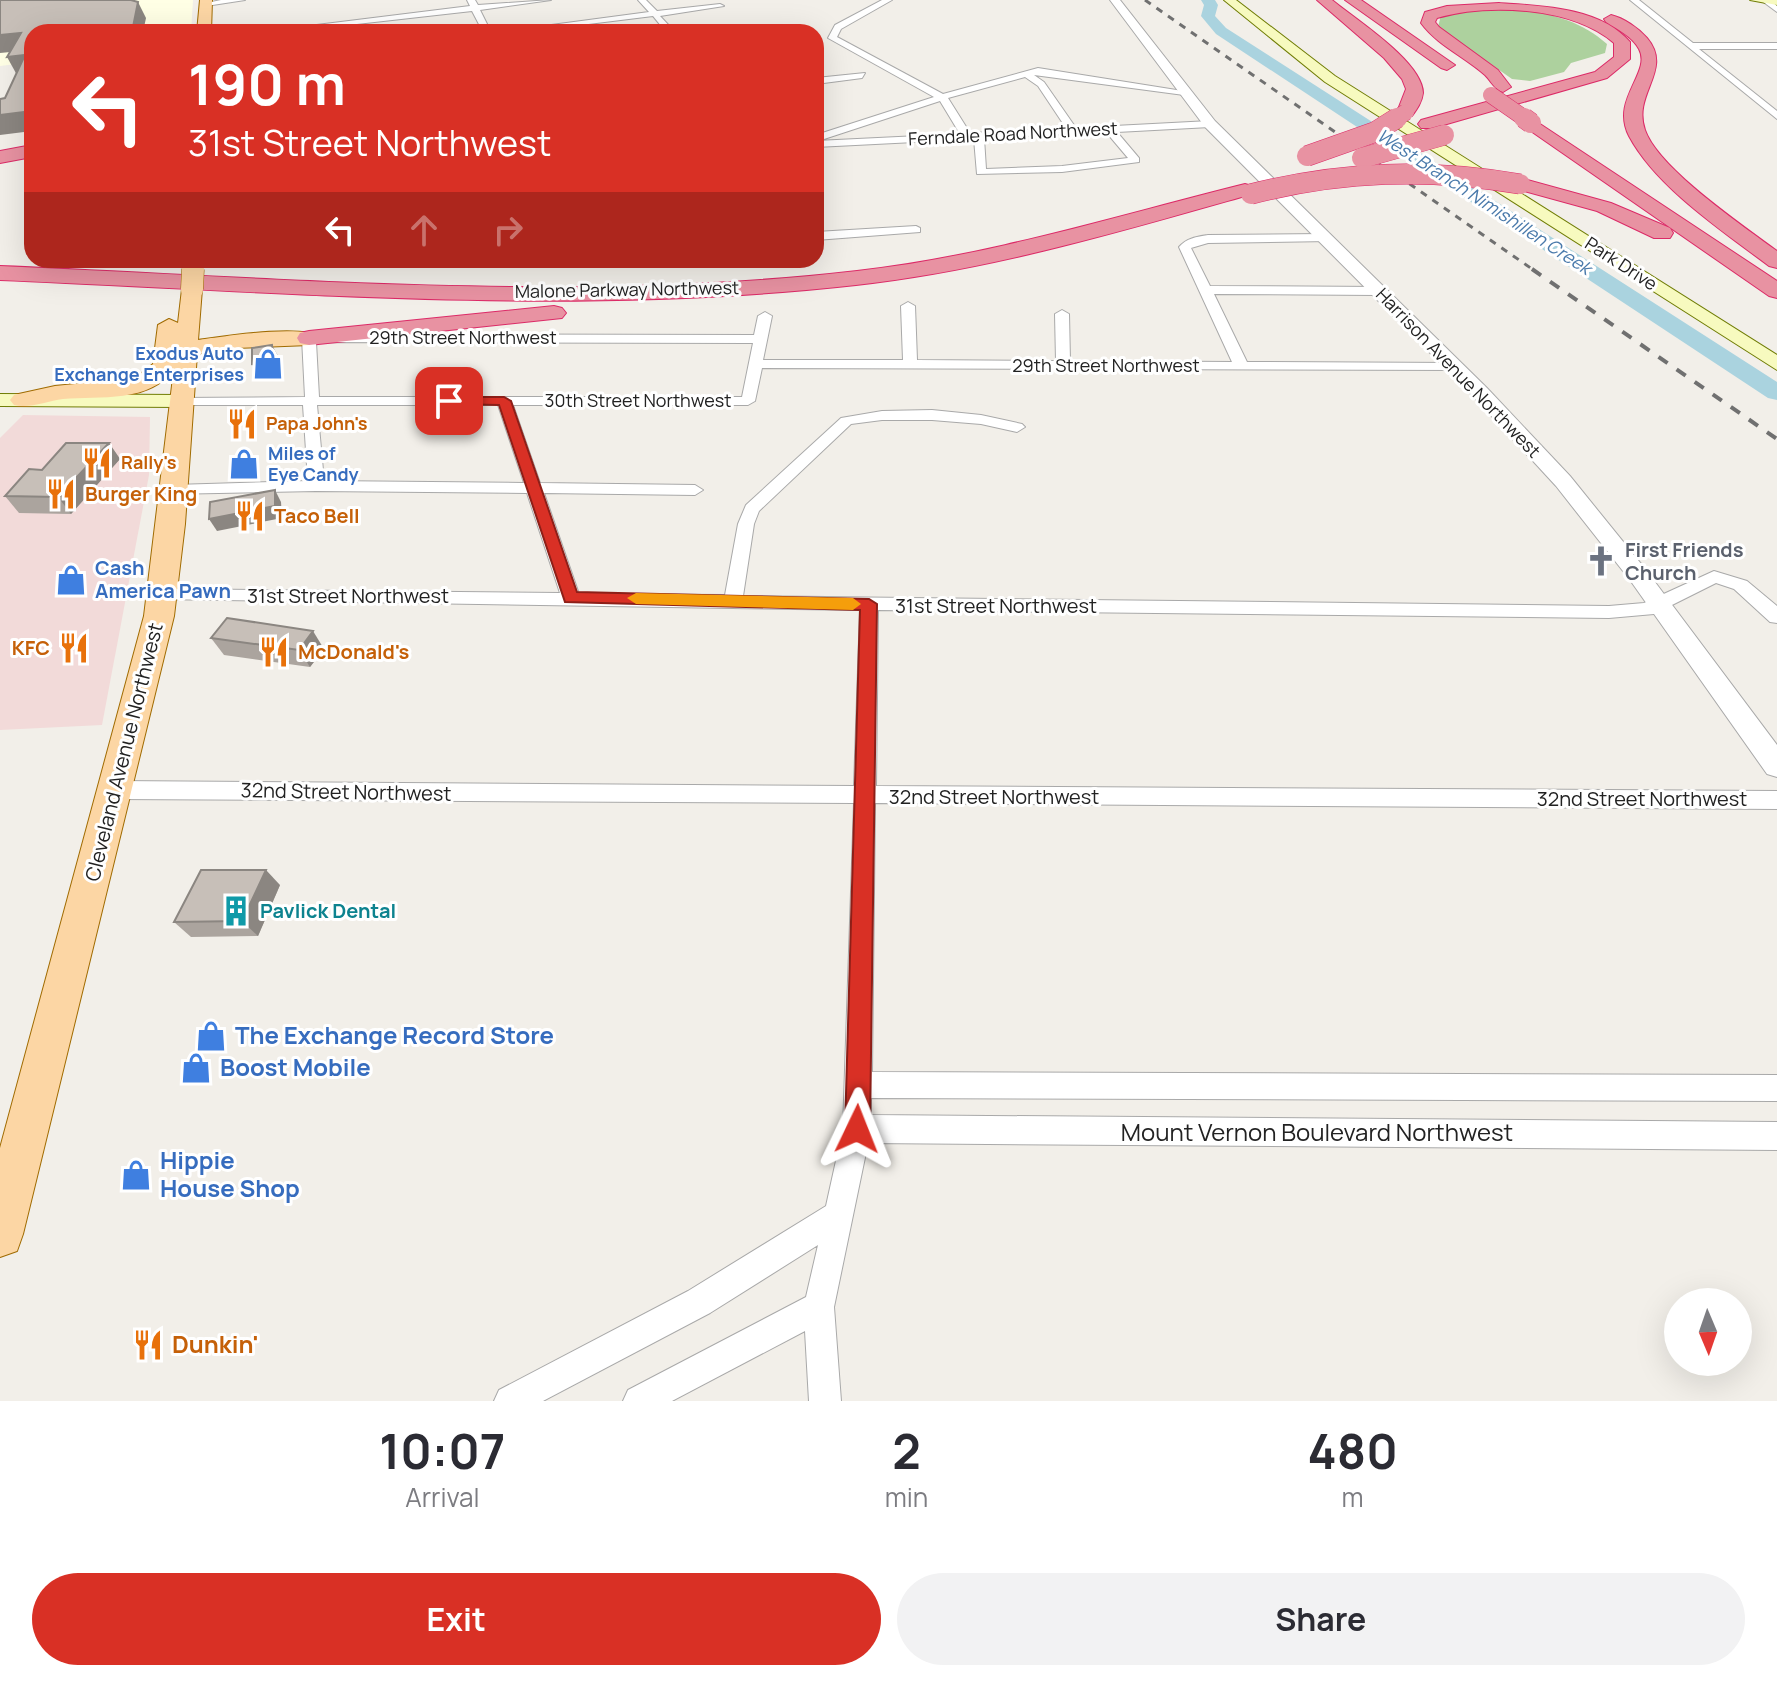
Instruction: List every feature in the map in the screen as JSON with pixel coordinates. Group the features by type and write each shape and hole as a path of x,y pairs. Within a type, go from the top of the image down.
{"highway":[{"path":"1308,0 1369,40"},
{"path":"1293,159 1375,132 1406,112 1414,99 1411,80 1399,64 1324,0"},
{"path":"1352,0 1456,71"},
{"path":"1373,0 1541,120 1777,269"},
{"path":"1245,186 1444,135 1613,82 1633,68 1638,53 1623,32 1595,18 1549,6 1496,0"},
{"path":"1576,0 1635,32 1650,52 1651,69 1633,101 1631,120 1655,158 1777,261"},
{"path":"1293,159 1601,75 1622,59 1622,42 1597,22 1531,6 1465,4 1441,9 1430,15 1428,23 1434,30 1492,73 1496,90"},
{"path":"1480,124 1620,85 1650,62"},
{"path":"1541,120 1777,291"},
{"path":"0,155 24,150"},
{"name":"Malone Parkway Northwest","path":"0,273 431,291 586,294 708,290 858,278 1108,233 1245,186 1293,159"},
{"path":"1245,186 1382,170 1447,172 1520,184 1584,200 1645,224 1691,249 1777,305"},
{"name":"Malone Parkway Northwest","path":"824,262 961,242 1245,186"},
{"path":"0,255 24,256"},
{"name":"Malone Parkway Northwest","path":"310,268 507,276 644,275 758,268"},
{"path":"309,338 745,293 858,278"}],"main road":[{"name":"Park Drive","path":"1229,0 1330,79 1777,364"},
{"path":"205,24 206,2"},
{"name":"Cleveland Avenue Northwest","path":"2,1216 115,790 163,595 193,268"},
{"path":"11,400 65,392 114,390 151,378 165,363 172,313 192,292"},
{"path":"187,349 231,341 309,338"},
{"name":"30th Street Northwest","path":"11,400 182,401"}],"street":[{"path":"206,2 241,0"},
{"path":"324,24 473,4 547,0"},
{"path":"642,0 664,24"},
{"path":"888,0 838,27 832,38 942,97 951,106 966,136"},
{"name":"Harrison Avenue Northwest","path":"1115,0 1210,124 1456,367 1563,481 1777,766"},
{"path":"1634,0 1777,116"},
{"path":"1766,1 1777,10"},
{"path":"473,4 483,24"},
{"path":"571,24 720,6"},
{"path":"1689,46 1777,46"},
{"path":"824,138 942,97 1046,70 1184,92"},
{"path":"1025,73 1041,84 1073,131"},
{"path":"824,80 862,75"},
{"name":"Ferndale Road Northwest","path":"824,141 1210,124"},
{"path":"979,136 981,172 1062,169 1135,160 1109,129"},
{"path":"824,236 916,230"},
{"path":"1242,367 1185,247 1193,241 1325,238"},
{"path":"1204,290 1378,291"},
{"path":"908,306 910,365"},
{"path":"1062,314 1063,365"},
{"path":"756,364 765,316"},
{"path":"309,338 316,486"},
{"name":"29th Street Northwest","path":"309,338 760,339"},
{"name":"29th Street Northwest","path":"756,364 1456,367"},
{"name":"30th Street Northwest","path":"182,401 748,401 756,364"},
{"path":"504,401 571,598"},
{"path":"733,599 746,524 752,509 846,421 861,417 922,417 996,420 1017,427"},
{"path":"174,490 316,486 695,490"},
{"name":"31st Street Northwest","path":"163,595 733,599 869,604 1609,612 1636,611 1659,605 1714,577 1725,577 1744,588 1777,617"},
{"path":"825,1401 819,1307 857,1129 869,604"},
{"name":"32nd Street Northwest","path":"115,790 865,797 1777,800"},
{"path":"859,1085 1777,1088"},
{"name":"Mount Vernon Boulevard Northwest","path":"857,1129 1777,1136"},
{"path":"510,1401 699,1302 838,1215"},
{"path":"639,1401 819,1307"}],"shaded area":[{"path":"129,0 193,0 192,24 24,24 24,63 0,66 0,13"},
{"path":"23,415 150,417 149,475 102,725 0,730 0,438"}],"green space":[{"path":"1459,8 1517,10 1556,17 1591,32 1607,44 1605,53 1571,63 1564,72 1530,81 1512,79 1438,27 1441,15"}],"building":[{"path":"0,0 138,2 134,24 24,24 24,55 7,57 21,33 0,35"},
{"path":"24,57 24,112 0,115 0,99 5,98"},
{"path":"272,345 273,360 252,364 252,348"},
{"path":"66,443 109,443 58,497 5,496 29,469 42,470"},
{"path":"275,490 275,506 209,519 210,502"},
{"path":"227,618 313,631 299,650 211,638"},
{"path":"201,870 266,870 242,921 174,922"}],"waterway":[{"name":"West Branch Nimishillen Creek","path":"1208,0 1211,5 1208,16 1221,31 1777,393"}],"railway":[{"path":"1145,0 1535,271"},
{"path":"1532,269 1777,439"}],"slow traffic":[{"path":"636,598 853,604"}],"place":[{"name":"Exodus Auto Exchange Enterprises","path":"268,364"},
{"name":"Papa John's","path":"242,424"},
{"name":"Rally's","path":"97,463"},
{"name":"Miles of Eye Candy","path":"244,464"},
{"name":"Burger King","path":"61,494"},
{"name":"Taco Bell","path":"250,516"},
{"name":"First Friends Church","path":"1601,561"},
{"name":"Cash America Pawn","path":"71,580"},
{"name":"KFC","path":"74,648"},
{"name":"McDonald's","path":"274,652"},
{"name":"Pavlick Dental","path":"236,911"},
{"name":"The Exchange Record Store","path":"211,1036"},
{"name":"Boost Mobile","path":"196,1068"},
{"name":"Hippie House Shop","path":"136,1175"},
{"name":"Dunkin'","path":"148,1345"}],"route":[{"path":"449,401 504,401 571,598 869,604 857,1129"}]}
